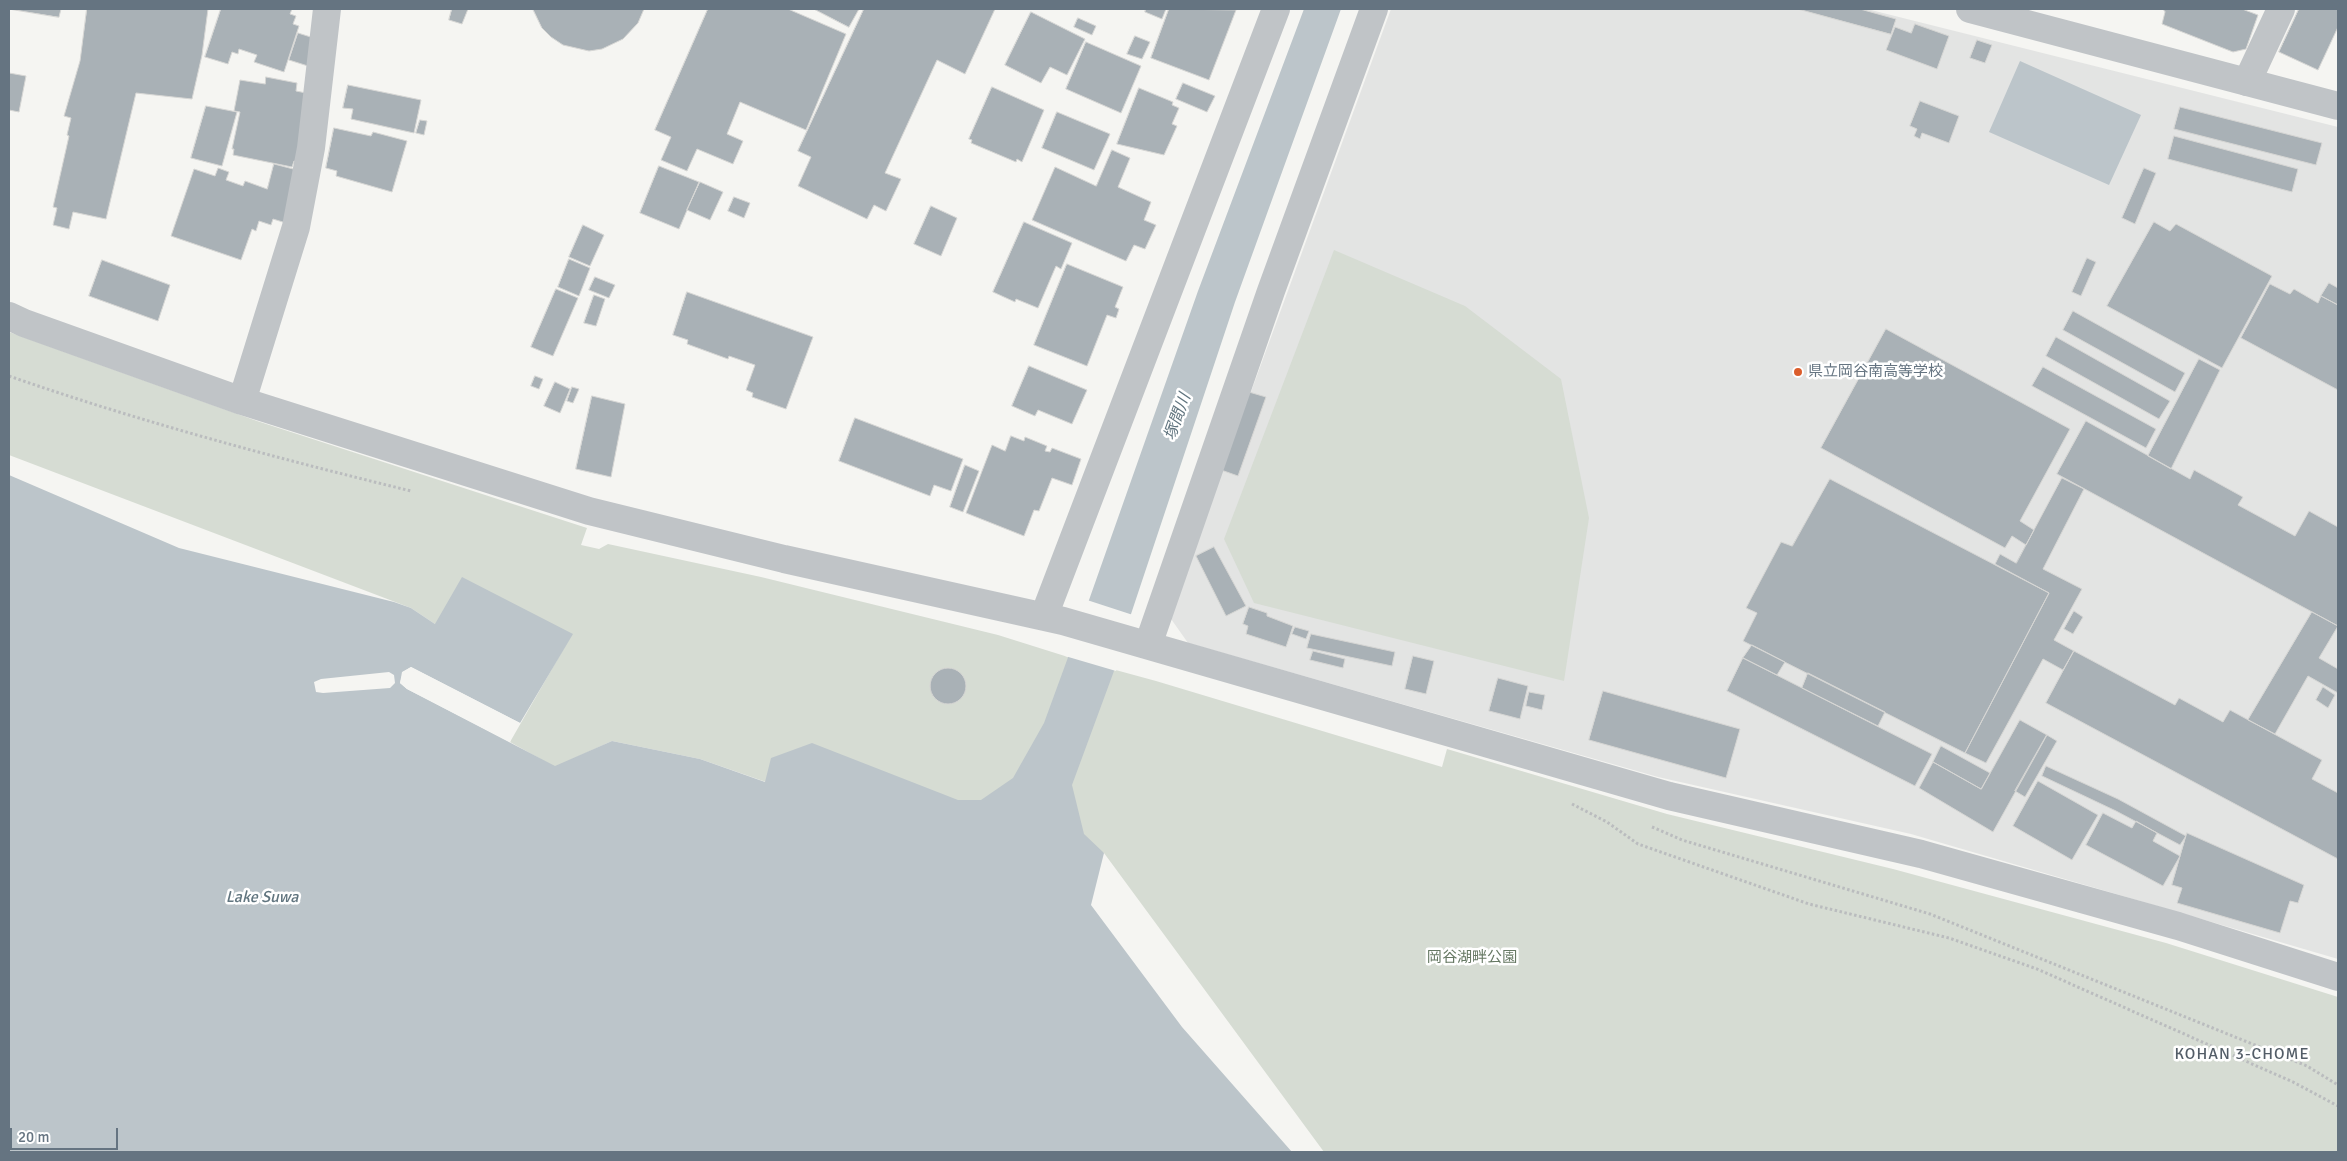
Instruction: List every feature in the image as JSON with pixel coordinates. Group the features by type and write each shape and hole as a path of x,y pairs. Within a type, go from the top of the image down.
{"street":[{"path":"242,400 296,227 311,148 327,9"},
{"path":"1054,618 1276,9"},
{"path":"1142,644 1374,9"},
{"path":"1970,9 2338,106"},
{"path":"2247,82 2281,9"},
{"path":"9,316 242,400 589,511 784,559 1054,618 1669,796 1921,854 2178,926 2338,977"}],"path":[{"path":"1567,802 1607,822 1638,844 1809,904 1949,938 2037,969 2292,1082 2338,1106"},
{"path":"1647,825 1682,840 1930,914 2307,1066 2338,1085"}],"shaded area":[{"name":"県立岡谷南高等学校","path":"1391,9 1867,9 2338,127 2338,959 1911,834 1658,777 1188,643 1169,616"}],"green space":[{"path":"1334,250 1465,306 1561,379 1589,518 1564,681 1254,603 1224,539"},
{"name":"岡谷湖畔公園","path":"9,332 257,421 587,528 581,545 599,549 608,544 761,577 998,635 1442,767 1447,749 1667,814 1893,869 2166,943 2338,997 2338,1152 1324,1152 1104,853 766,782 700,759 612,741 555,767 510,742 572,634 435,624 411,608 9,455"}],"water":[{"name":"Lake Suwa","path":"1304,9 1341,9 1235,302 1131,614 1114,671 1072,785 1084,834 1104,853 1091,905 1182,1027 1292,1152 9,1152 9,475 179,548 394,602 411,608 435,624 462,577 573,634 520,723 411,667 403,672 400,683 407,689 555,766 612,741 700,759 765,782 771,758 812,743 958,800 981,800 1013,778 1044,723 1198,291"},
{"path":"2020,61 2141,115 2109,185 1989,132"}],"pier":[{"path":"1087,600 1133,615 1116,671 1065,656"},
{"path":"411,667 520,723 519,725 411,670 405,673 402,682 408,687 511,740 510,742 407,689 400,683 402,672"},
{"path":"389,672 394,675 395,683 390,688 316,692 314,682 321,679"}],"building":[{"path":"9,9 61,9 59,17"},
{"path":"87,9 208,9 202,55 192,99 136,93 106,219 73,212 69,229 53,225 57,208 53,207 69,136 67,135 71,118 64,116 80,61"},
{"path":"221,9 292,9 290,14 296,16 293,24 299,26 284,72 254,62 257,55 239,49 238,54 232,52 228,64 205,57"},
{"path":"452,9 468,9 462,24 449,20"},
{"path":"533,9 644,9 638,23 623,39 602,49 589,51 563,45 551,37 542,28"},
{"path":"708,9 788,9 846,34 806,130 740,102 727,134 743,141 733,164 697,149 687,171 661,160 671,137 655,130"},
{"path":"814,9 859,9 849,27"},
{"path":"864,9 995,9 965,74 937,60 885,173 901,179 886,211 874,205 867,219 798,186 811,157 798,151"},
{"path":"1146,9 1166,9 1162,19 1145,12"},
{"path":"1169,9 1236,10 1209,80 1151,58"},
{"path":"1798,9 1860,9 1896,19 1891,34"},
{"path":"2163,9 2242,9 2258,15 2246,49 2233,52 2162,24 2165,12"},
{"path":"2299,9 2338,9 2338,27 2318,70 2279,52"},
{"path":"1031,12 1085,39 1067,75 1050,67 1041,83 1005,65"},
{"path":"1078,18 1096,26 1092,35 1074,27"},
{"path":"1915,24 1949,36 1937,69 1886,50 1895,27 1911,33"},
{"path":"298,33 317,39 308,66 289,60"},
{"path":"1135,36 1150,42 1142,59 1127,54"},
{"path":"1977,40 1992,45 1985,63 1970,58"},
{"path":"1086,42 1141,66 1121,113 1066,89"},
{"path":"9,73 26,76 19,112 9,110"},
{"path":"266,77 297,83 296,91 311,94 297,162 294,161 292,167 233,155 234,149 232,149 240,112 234,111 240,80 265,84"},
{"path":"1183,83 1215,96 1207,112 1176,99"},
{"path":"348,85 421,100 414,133 351,119 353,109 343,108"},
{"path":"992,87 1044,110 1022,162 1017,159 1016,162 971,143 972,140 969,139"},
{"path":"1139,88 1173,102 1172,105 1179,108 1172,124 1177,126 1164,155 1117,144"},
{"path":"1920,101 1959,116 1949,143 1922,133 1920,139 1914,136 1917,129 1910,126"},
{"path":"206,106 237,112 222,166 191,158"},
{"path":"2180,107 2322,143 2316,165 2174,129"},
{"path":"1057,112 1110,134 1094,170 1042,148"},
{"path":"420,120 427,121 424,135 416,133"},
{"path":"334,128 371,136 373,132 407,141 392,192 336,176 337,171 326,168"},
{"path":"2174,136 2298,169 2292,192 2168,159"},
{"path":"1112,150 1130,158 1118,187 1151,202 1144,220 1156,225 1145,249 1134,245 1126,261 1032,220 1055,167 1096,186"},
{"path":"274,164 297,170 286,223 273,219 271,225 259,221 256,231 252,229 241,260 171,236 194,169 215,176 218,168 229,172 226,180 243,186 245,181 267,189"},
{"path":"659,166 699,182 679,229 640,213"},
{"path":"2144,168 2156,173 2135,224 2122,218"},
{"path":"700,182 723,192 710,220 687,210"},
{"path":"734,197 750,203 744,218 728,211"},
{"path":"931,206 957,218 941,256 914,244"},
{"path":"1024,222 1072,243 1061,269 1056,266 1038,308 1016,299 1015,302 993,292"},
{"path":"2154,222 2170,231 2176,224 2272,276 2222,368 2107,306"},
{"path":"583,225 604,235 590,266 569,257"},
{"path":"2087,258 2096,262 2081,296 2072,292"},
{"path":"569,259 590,268 579,296 558,287"},
{"path":"102,260 170,285 158,321 89,296"},
{"path":"1067,264 1123,287 1115,307 1119,309 1116,318 1107,315 1087,366 1034,345"},
{"path":"595,277 615,285 609,298 589,290"},
{"path":"2329,283 2338,288 2338,305 2321,296"},
{"path":"2270,284 2290,294 2294,289 2318,303 2321,296 2338,305 2338,390 2241,338"},
{"path":"556,289 578,298 553,356 531,347"},
{"path":"687,292 813,337 786,409 752,397 753,393 746,390 755,365 729,356 728,359 687,344 688,340 673,335"},
{"path":"594,295 605,299 596,326 584,323"},
{"path":"2073,311 2185,373 2175,392 2063,330"},
{"path":"1886,329 2070,429 2020,521 2034,530 2026,545 2012,536 2005,548 1821,448"},
{"path":"2056,337 2170,401 2159,419 2046,356"},
{"path":"2199,359 2220,370 2171,469 2148,456"},
{"path":"1029,366 1087,390 1072,424 1038,410 1035,416 1012,406"},
{"path":"2043,367 2156,429 2146,448 2032,386"},
{"path":"535,376 543,379 539,389 531,386"},
{"path":"555,382 570,389 560,413 544,406"},
{"path":"572,387 579,389 573,403 567,401"},
{"path":"1249,392 1266,397 1238,476 1221,470"},
{"path":"592,396 625,404 611,477 576,469"},
{"path":"855,418 963,459 951,491 934,485 930,496 839,461"},
{"path":"2086,421 2190,479 2194,470 2243,497 2238,505 2295,536 2309,511 2338,527 2338,626 2057,474"},
{"path":"1011,436 1024,441 1025,437 1047,446 1045,451 1050,452 1052,448 1081,459 1072,485 1052,478 1039,511 1034,510 1024,536 966,513 992,445 1005,451"},
{"path":"965,465 979,471 963,512 950,507"},
{"path":"2062,478 2084,489 2043,569 2082,589 2054,640 2074,651 2063,670 2043,659 1986,763 1965,753 2049,593 1995,564 2000,554 2016,563"},
{"path":"1830,479 2049,593 1965,753 1743,641 1757,613 1746,608 1781,542 1792,546"},
{"path":"1214,547 1246,606 1226,616 1196,556"},
{"path":"1249,607 1267,613 1267,616 1293,626 1286,647 1246,634 1248,626 1243,624"},
{"path":"2074,611 2083,617 2073,634 2064,629"},
{"path":"2312,612 2338,626 2319,658 2338,669 2338,693 2308,676 2275,734 2248,720"},
{"path":"1295,627 1309,631 1306,639 1292,634"},
{"path":"1311,634 1395,652 1392,666 1307,648"},
{"path":"1752,645 1785,662 1777,675 1743,658"},
{"path":"1313,651 1345,659 1343,668 1310,660"},
{"path":"2074,651 2175,705 2179,698 2223,722 2230,710 2322,760 2312,779 2338,793 2338,859 2046,703"},
{"path":"1413,656 1434,661 1426,694 1405,689"},
{"path":"1743,658 1932,754 1915,786 1727,691"},
{"path":"948,668 955,669 961,673 965,679 965,693 961,699 955,703 948,704 941,703 935,699 931,693 930,686 931,679 935,673 941,669"},
{"path":"1808,673 1885,712 1878,726 1802,688"},
{"path":"1498,678 1528,686 1520,719 1489,711"},
{"path":"2323,687 2335,695 2328,708 2316,700"},
{"path":"1603,691 1740,729 1726,778 1589,740"},
{"path":"1529,692 1545,695 1542,710 1526,706"},
{"path":"2020,720 2047,735 1993,832 1919,788 1933,762 1981,789"},
{"path":"2047,735 2057,741 2025,797 2015,791"},
{"path":"1941,746 1990,773 1981,789 1933,762"},
{"path":"2046,766 2118,799 2186,836 2180,845 2116,811 2042,776"},
{"path":"2038,781 2098,815 2072,860 2013,826"},
{"path":"2103,813 2132,828 2136,821 2157,833 2153,841 2180,856 2163,886 2086,845"},
{"path":"2187,833 2304,885 2298,903 2290,901 2280,933 2177,903 2182,888 2172,885"}],"place":[{"name":"県立岡谷南高等学校","path":"1798,372"}],"district":[{"name":"KOHAN 3-CHOME","path":"2242,1055"}],"water label":[{"name":"塚間川","path":"1178,417"}]}
